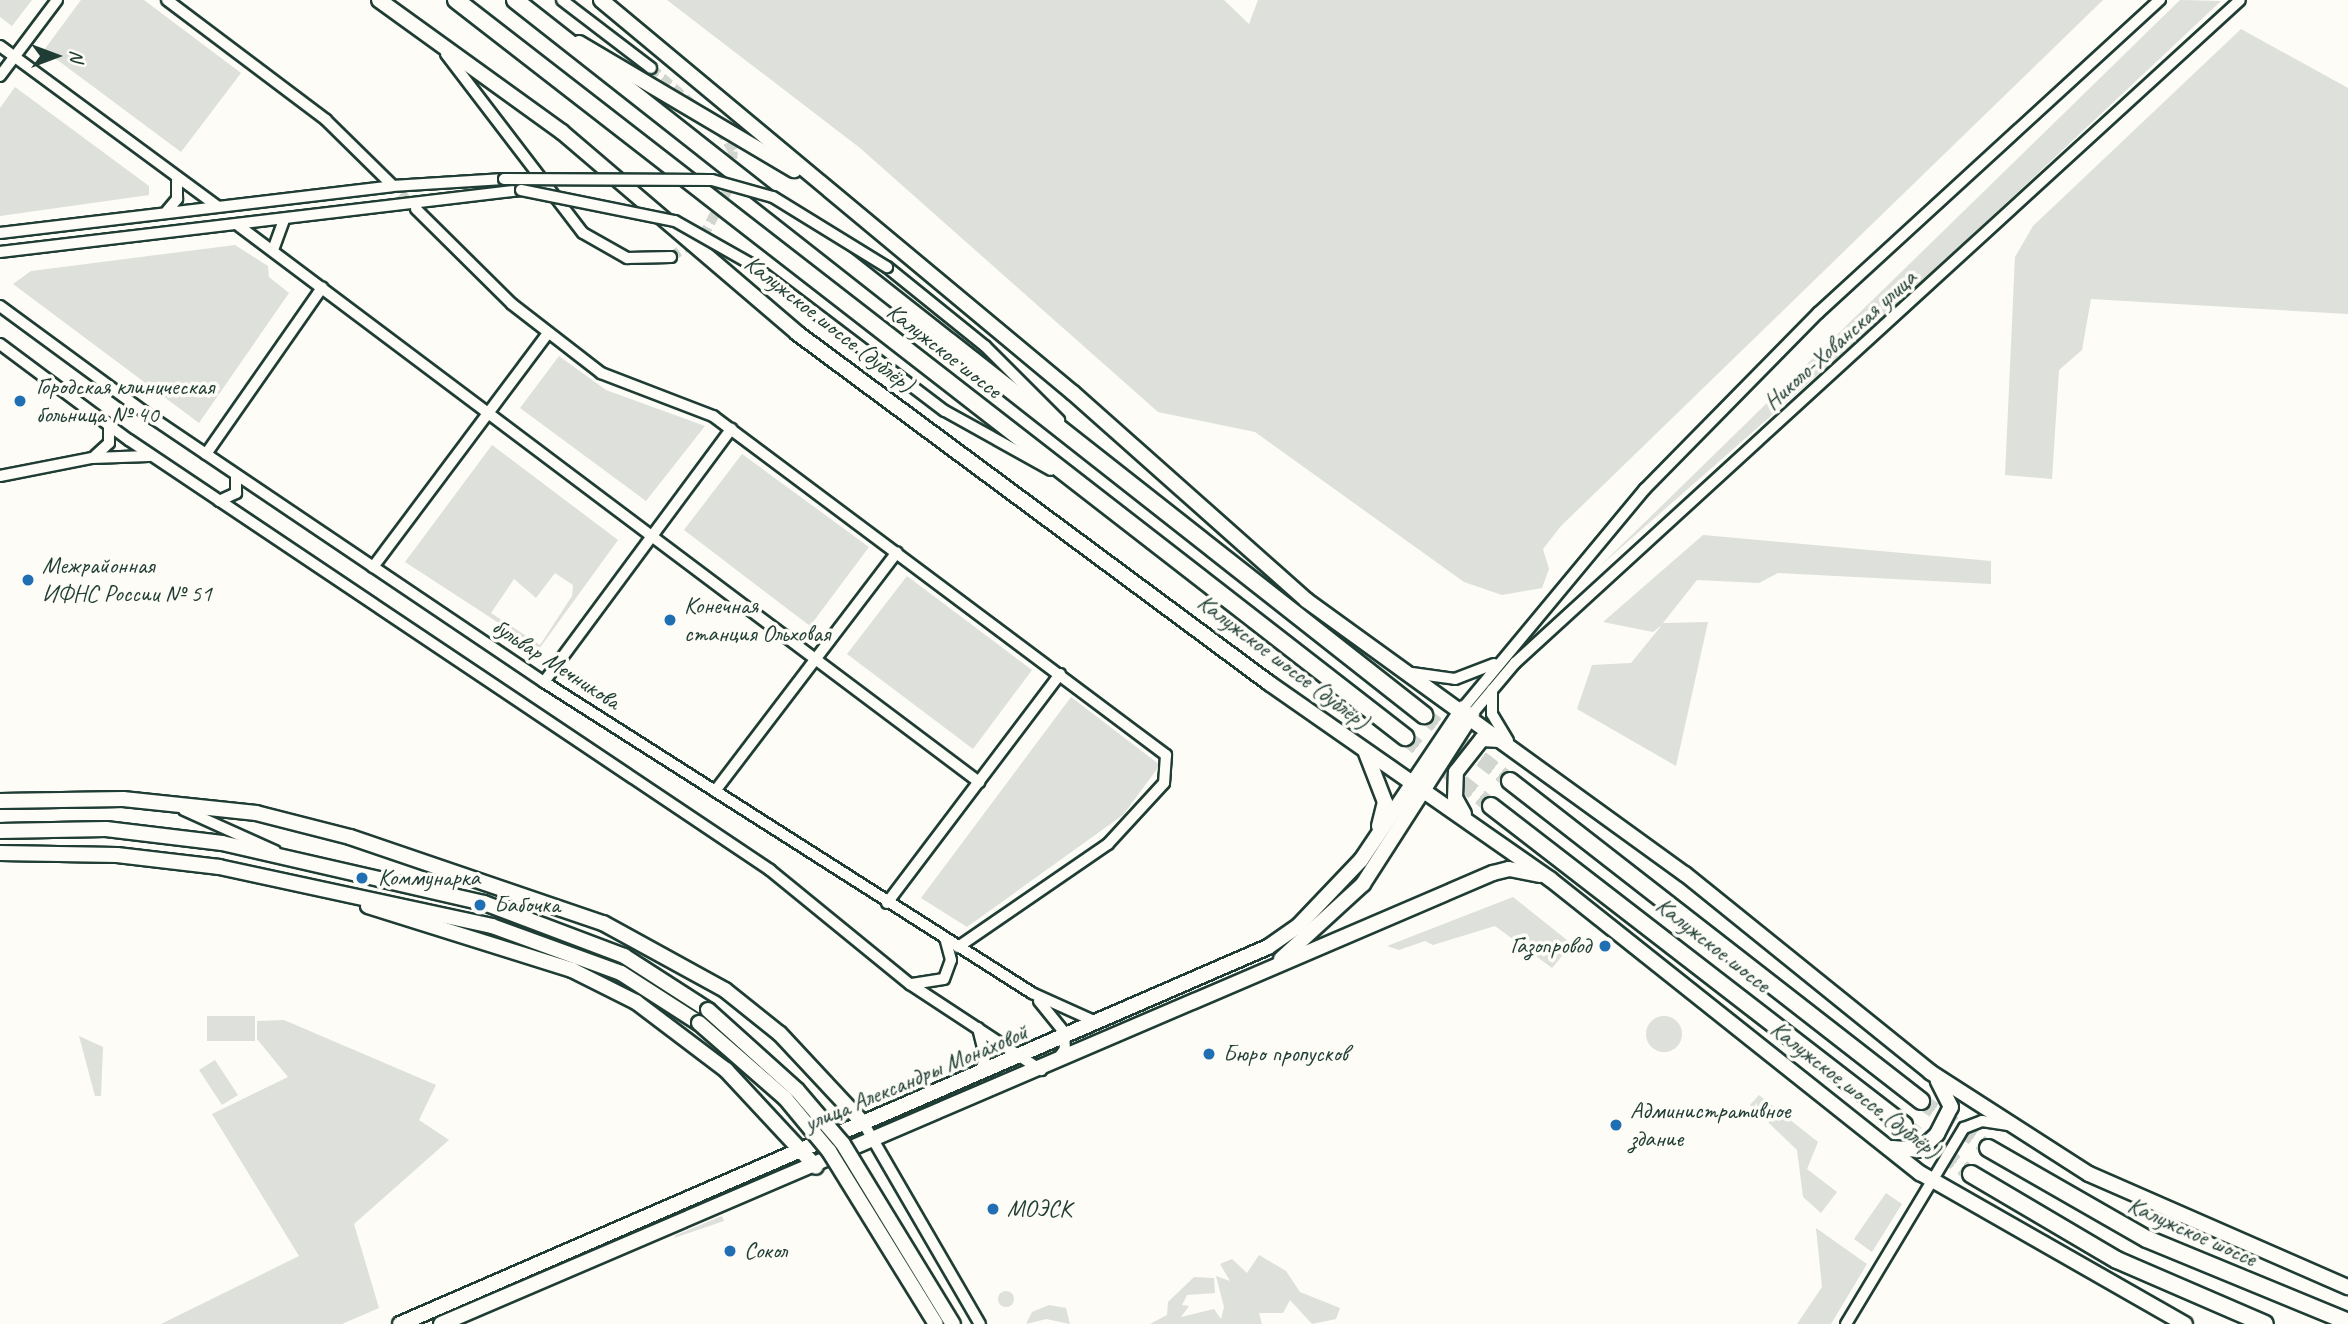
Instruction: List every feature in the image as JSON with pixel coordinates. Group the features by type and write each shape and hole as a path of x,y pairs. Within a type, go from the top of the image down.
{"highway":[{"name":"Калужское шоссе","path":"456,0 1405,737"},
{"name":"Калужское шоссе","path":"515,0 1424,715"},
{"name":"Калужское шоссе","path":"1510,781 1921,1101"},
{"name":"Калужское шоссе","path":"1491,806 1904,1125"},
{"name":"Калужское шоссе","path":"1988,1149 2147,1239 2348,1322"},
{"path":"1971,1174 2117,1260 2265,1324"}],"main road":[{"name":"Калужское шоссе (дублёр)","path":"379,0 446,54 562,132 797,333 1366,752 1465,816 1550,879 1930,1179 2185,1324"},
{"path":"601,0 1073,393 1306,600 1399,669 1467,711 1508,741 1930,1072 2019,1130 2175,1216 2348,1287"},
{"path":"550,26 822,186"},
{"path":"1419,787 1467,711"},
{"path":"1465,816 1455,797 1456,772 1482,739 1508,741"},
{"path":"1366,752 1385,802 1372,846"},
{"name":"улица Александры Монаховой","path":"400,1324 1109,1021 1268,947 1314,911 1372,846 1400,804 1419,787"},
{"name":"улица Александры Монаховой","path":"1261,971 1345,905 1414,812 1419,787"},
{"path":"0,801 149,800 316,827 640,940 725,990 780,1034 864,1124"},
{"path":"0,831 128,831 283,855 530,918 624,956 708,1010 770,1063 843,1144 953,1324"},
{"path":"0,853 152,858 324,889 548,944 621,973 699,1023 785,1098 829,1151 936,1324"},
{"name":"улица Александры Монаховой","path":"441,1324 816,1167 1261,971 1493,873 1509,869 1550,879"},
{"path":"324,889 572,970 636,1002 726,1070 816,1167"},
{"path":"1884,1144 1920,1150 1937,1134 1950,1100 1930,1072"}],"street":[{"path":"0,76 57,0"},
{"path":"167,0 326,120 390,183"},
{"path":"562,0 651,68"},
{"name":"Николо-Хованская улица","path":"1467,711 1496,663 1562,595 1645,489 1818,313 2160,0"},
{"name":"Николо-Хованская улица","path":"1467,711 2240,0"},
{"path":"0,46 177,180 217,206"},
{"path":"446,54 583,233 627,258 671,257"},
{"path":"0,233 167,211 504,179 712,180 773,197 887,267 985,346 1098,459"},
{"path":"167,211 177,199 177,180"},
{"path":"0,252 239,226 521,190 621,205 675,221 751,264 945,411 1083,487"},
{"path":"416,209 548,333 618,383 692,404 731,429 1162,751 1167,778 1094,856 958,947"},
{"path":"273,250 284,220"},
{"path":"239,226 979,782"},
{"path":"206,454 322,288"},
{"name":"бульвар Мечникова","path":"0,306 236,475 544,682 887,904 1032,993 1082,1020 1109,1021"},
{"path":"373,567 548,333"},
{"name":"бульвар Мечникова","path":"0,344 153,457 770,870 910,984 1041,1070"},
{"path":"92,458 109,443 109,426"},
{"path":"544,682 731,429"},
{"path":"0,476 92,458 153,457"},
{"path":"219,501 236,493 236,475"},
{"path":"715,791 897,552"},
{"path":"1399,669 1455,679 1496,663"},
{"path":"887,904 1060,674"},
{"path":"1493,687 1492,714 1508,741"},
{"path":"149,800 213,820 283,855"},
{"path":"910,984 944,979 951,960 946,938"},
{"path":"1032,993 1060,1023 1065,1040 1055,1063"},
{"path":"978,1028 985,1056 981,1074"},
{"path":"1846,1324 1930,1179 1972,1123 1996,1121 2019,1130"},
{"path":"864,1124 980,1324"}],"shaded area":[{"path":"0,0 32,0 12,26 0,17"},
{"path":"81,0 144,0 241,73 181,152 44,50"},
{"path":"667,0 1224,0 1249,24 1258,0 2103,0 1561,526 1543,549 1549,569 1542,588 1502,595 1464,582 1255,432 1158,412 860,148"},
{"path":"2180,0 2221,1 1903,300 1600,566"},
{"path":"2241,29 2348,88 2348,314 2091,299 2082,350 2059,370 2052,479 2005,475 2015,257 2033,226"},
{"path":"15,87 149,186 149,195 0,216 0,108"},
{"path":"235,245 268,266 269,277 289,293 199,423 13,284 31,271"},
{"path":"559,356 606,390 705,426 646,501 520,408"},
{"path":"492,445 618,540 539,649 405,562","holes":["555,573 573,585 572,596 540,645 491,613 514,579 536,598"]},
{"path":"742,454 869,547 810,626 684,530"},
{"path":"1703,535 1991,561 1991,584 1778,573 1759,583 1697,580 1663,623 1708,622 1676,766 1577,709 1592,665 1631,663 1662,625 1653,632 1603,622"},
{"path":"907,576 1032,670 973,749 847,654"},
{"path":"1071,697 1160,765 1123,815 967,927 921,898"},
{"path":"1513,897 1572,944 1552,968 1495,926 1433,945 1425,941 1399,950 1387,946"},
{"path":"207,1016 255,1016 255,1041 207,1041"},
{"path":"1664,1016 1676,1022 1682,1034 1676,1046 1664,1052 1652,1046 1646,1034 1652,1022"},
{"path":"284,1020 436,1085 419,1120 449,1140 354,1224 379,1308 342,1324 161,1324 299,1256 212,1114 288,1077 257,1039 257,1021"},
{"path":"79,1036 103,1047 101,1096 95,1096"},
{"path":"215,1060 238,1095 222,1105 199,1070"},
{"path":"1759,1095 1818,1142 1807,1169 1837,1192 1821,1213 1803,1197 1797,1150 1750,1105"},
{"path":"1886,1193 1902,1204 1872,1252 1854,1239"},
{"path":"722,1216 724,1221 674,1238 676,1235"},
{"path":"1816,1228 1867,1264 1831,1324 1797,1324 1822,1287"},
{"path":"1259,1255 1286,1271 1300,1292 1340,1308 1336,1319 1312,1324 1290,1300 1283,1313 1259,1313 1262,1324 1150,1324 1167,1315 1168,1302 1194,1277 1214,1278 1215,1293 1187,1295 1182,1305 1189,1306 1181,1317 1214,1309 1221,1319 1224,1307 1216,1276 1230,1281 1220,1264 1232,1259 1247,1273"},
{"path":"1003,1291 1009,1291 1014,1299 1012,1305 1003,1307 998,1302 998,1296"},
{"path":"1049,1305 1066,1308 1070,1324 1046,1319 1026,1324 1032,1312"}],"tunnel":[{"path":"651,68 694,106"},
{"path":"671,257 703,236 729,188 733,151 719,128"},
{"path":"390,183 414,207"},
{"path":"1424,715 1510,781"},
{"path":"1405,737 1491,806"},
{"path":"1921,1101 1988,1148"},
{"path":"1904,1125 1971,1174"}],"place":[{"name":"Городская клиническая больница № 40","path":"20,401"},
{"name":"Межрайонная ИФНС России № 51","path":"28,580"},
{"name":"Конечная станция Ольховая","path":"670,620"},
{"name":"Коммунарка","path":"362,878"},
{"name":"Бабочка","path":"480,905"},
{"name":"Газопровод","path":"1605,946"},
{"name":"Бюро пропусков","path":"1209,1054"},
{"name":"Административное здание","path":"1616,1125"},
{"name":"МОЭСК","path":"993,1209"},
{"name":"Сокол","path":"730,1251"}]}
